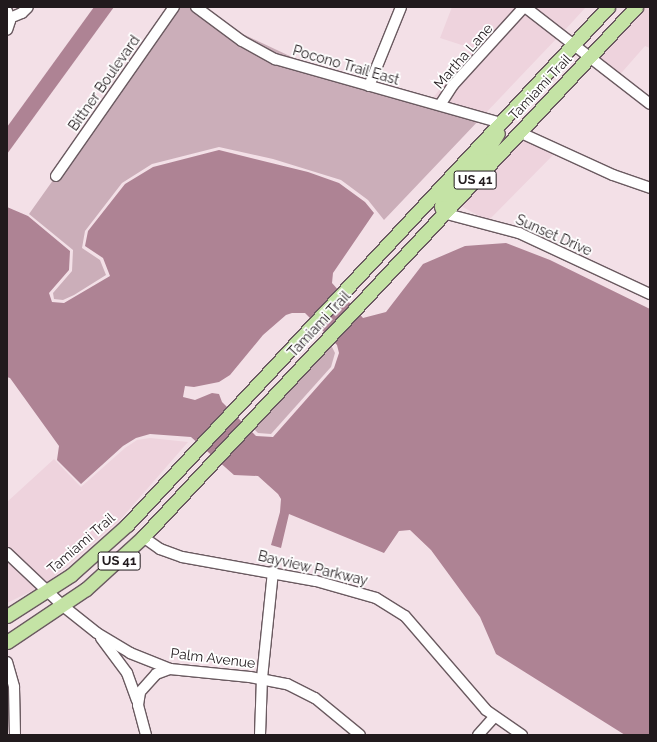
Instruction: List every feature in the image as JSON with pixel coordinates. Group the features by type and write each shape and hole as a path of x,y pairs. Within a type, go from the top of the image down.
{"main road":[{"name":"Tamiami Trail","path":"7,616 48,592 110,541 200,447 345,288 608,7"},
{"name":"Tamiami Trail","path":"7,642 63,606 101,577 143,537 636,7"},
{"path":"443,213 441,206 444,195 489,148 497,137 501,123"},
{"path":"143,537 141,528 143,521 187,472 200,447"}],"street":[{"path":"7,30 8,15 22,14 28,7"},
{"name":"Bittner Boulevard","path":"56,176 174,7"},
{"name":"Pocono Trail East","path":"196,7 228,32 263,53 296,66 501,123"},
{"path":"369,86 401,7"},
{"path":"525,7 650,104"},
{"name":"Martha Lane","path":"440,105 453,85 525,7"},
{"path":"519,132 613,175 650,188"},
{"name":"Sunset Drive","path":"443,213 519,233 650,294"},
{"name":"Bayview Parkway","path":"143,537 160,549 182,557 273,572 354,590 395,609 413,624 494,717 522,735"},
{"name":"Palm Avenue","path":"7,553 63,606 97,634 130,653 170,669 262,678 287,684 315,698 360,735"},
{"path":"260,735 262,678 273,572"},
{"path":"97,634 127,673 146,735"},
{"path":"7,662 14,687 15,735"},
{"path":"138,705 138,696 142,687 156,674 170,669"},
{"path":"478,735 494,717"}],"shaded area":[{"path":"94,7 114,7 7,154 7,127"},
{"path":"176,7 197,7 230,28 311,66 433,98 481,118 384,220 368,200 341,180 273,159 219,147 152,164 122,183 85,231 82,248 100,260 106,275 74,295 63,300 54,299 53,293 72,271 73,250 29,214"},
{"path":"452,7 516,7 558,37 481,118 433,98 471,48 440,38"},
{"path":"533,7 586,7 564,31"},
{"path":"641,7 650,7 650,48 645,46 616,79 595,63"},
{"path":"530,132 557,151 488,221 461,206"},
{"path":"219,150 308,172 339,183 365,202 374,213 333,273 332,283 363,318 386,312 423,264 465,246 506,243 550,260 650,309 650,735 625,735 496,654 480,617 431,550 410,530 399,531 384,553 289,514 281,548 271,545 280,512 281,499 278,494 258,476 234,475 191,437 150,434 136,438 123,446 81,484 57,460 59,446 10,378 7,377 7,207 28,216 70,251 69,270 49,293 52,302 64,303 110,276 103,258 85,246 88,231 125,184 153,167","holes":["292,313 305,313 337,345 339,353 334,368 273,437 256,436 222,402 219,394 212,393 195,400 183,397 185,386 194,387 219,382 230,375 263,335 286,315"]},
{"path":"329,341 335,353 331,367 271,434 258,433 252,427"},
{"path":"150,438 188,442 120,520 46,584 7,603 7,502 54,459 81,487 125,448 137,440"}]}
